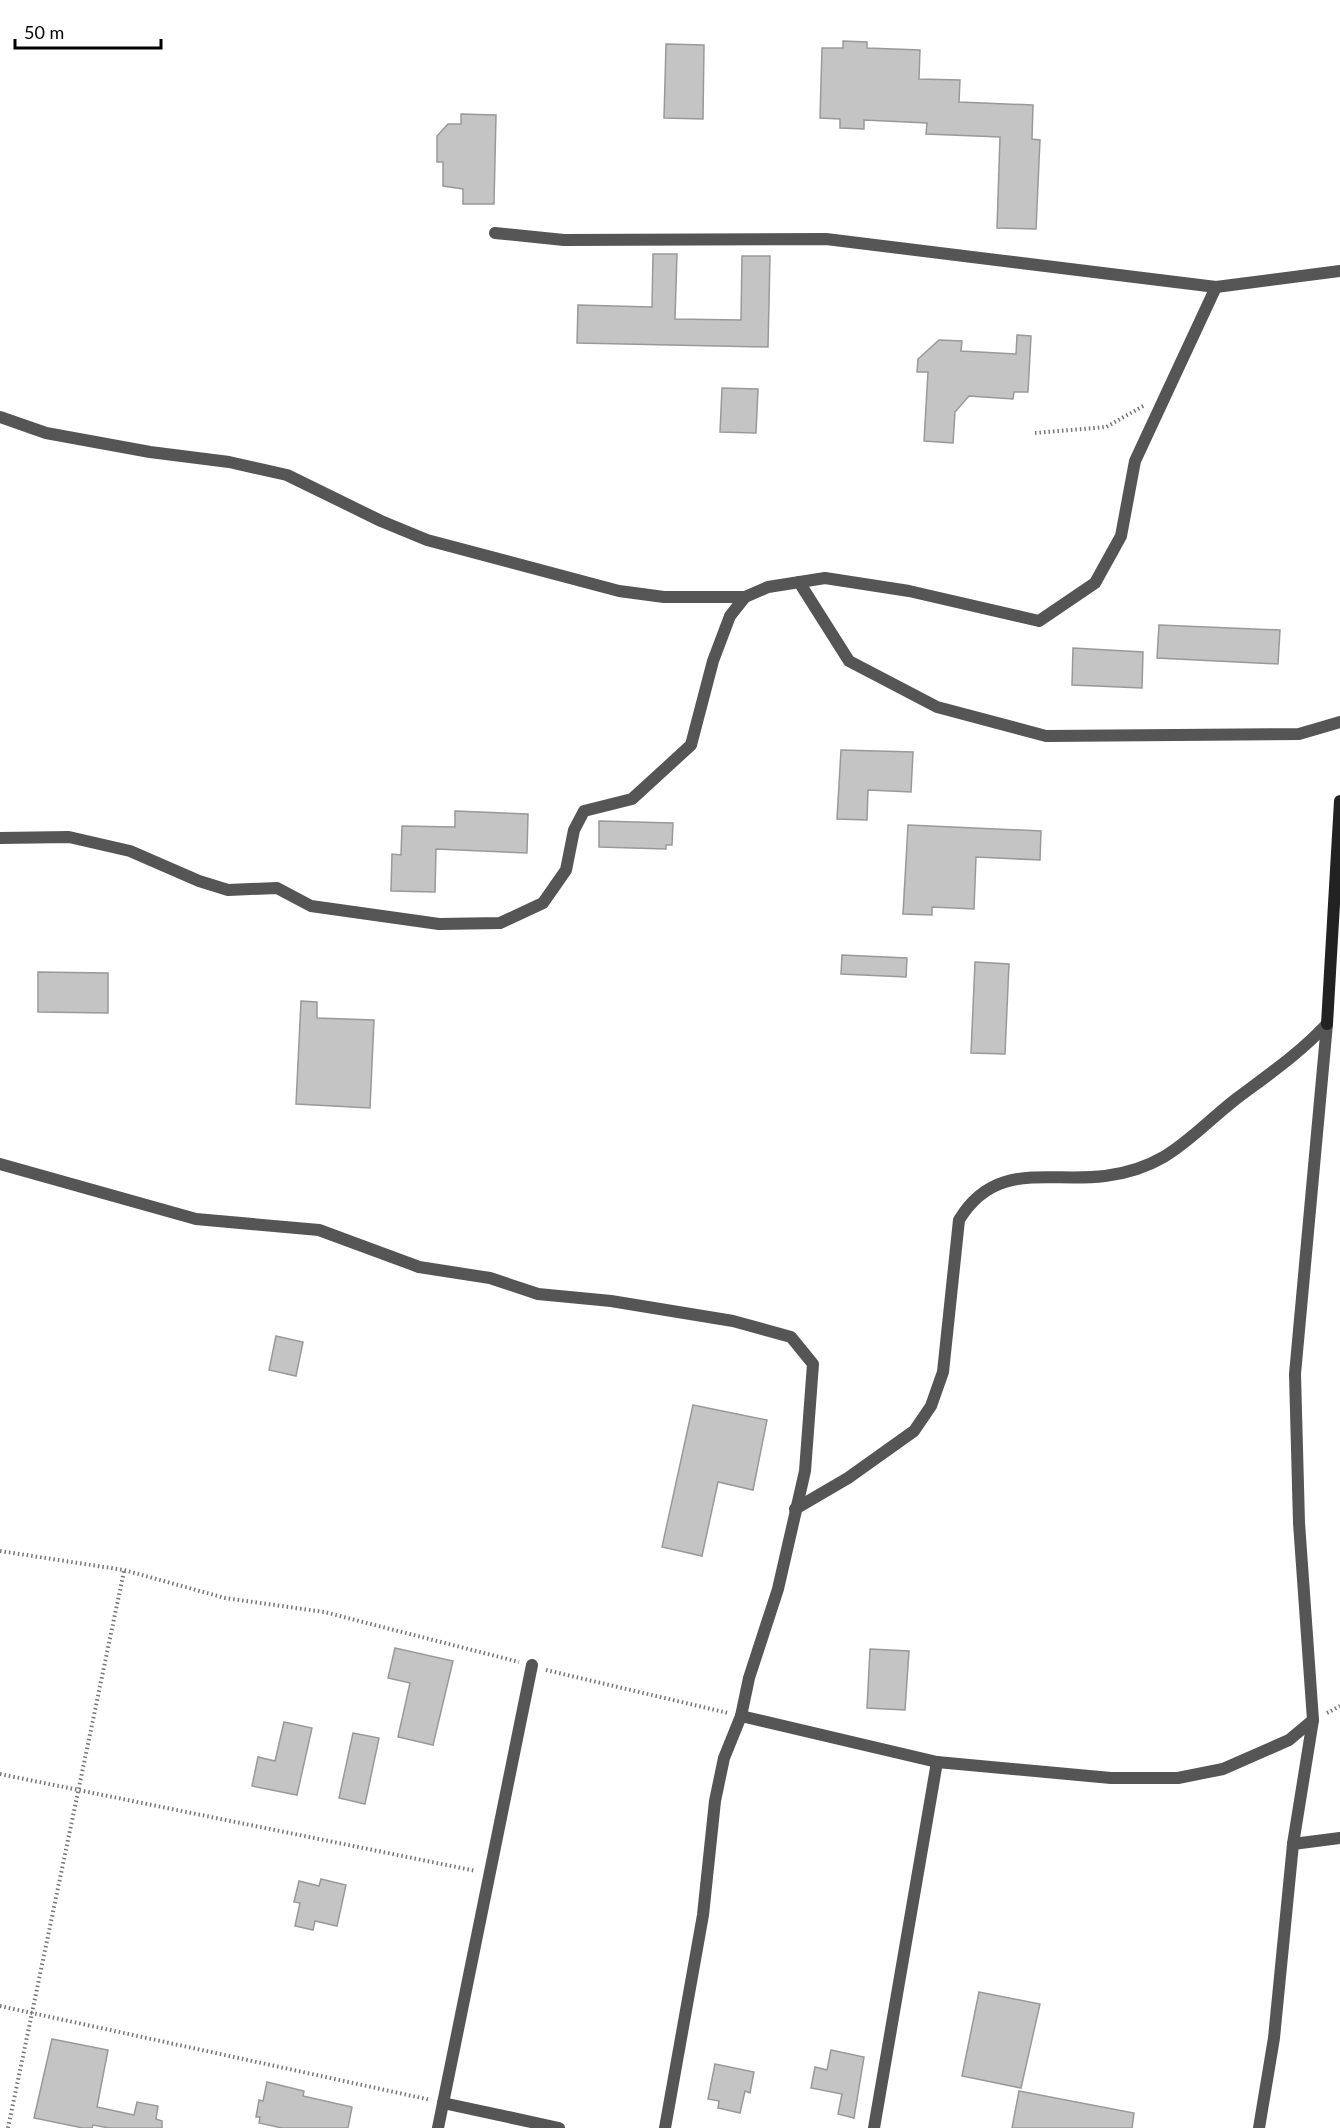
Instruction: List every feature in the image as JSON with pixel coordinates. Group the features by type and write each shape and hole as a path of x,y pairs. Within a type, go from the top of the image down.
{"street":[{"path":"495,233 564,240 826,239 1216,287 1340,271"},
{"path":"0,417 46,433 150,452 229,462 288,475 381,521 427,540 619,591 664,597 745,597 768,587 825,578 909,591 1039,621 1095,583 1121,536 1135,461 1216,287"},
{"path":"799,582 849,661 937,707 1046,736 1299,734 1340,722"},
{"path":"0,838 69,837 130,851 228,890 277,888 311,906 439,924 500,923 543,903 566,870 574,830 584,811 632,799 691,745 713,661 730,616 745,597"},
{"path":"1259,2128 1274,2038 1293,1844 1312,1720 1299,1523 1295,1374 1327,1024 1340,801"},
{"path":"795,1509 848,1478 914,1431 931,1406 943,1372 959,1220 969,1203 984,1190 1014,1178 1106,1176 1157,1162 1181,1148 1233,1102 1305,1047 1327,1024"},
{"path":"0,1164 196,1219 319,1230 419,1267 490,1278 538,1294 611,1301 733,1321 791,1337 813,1364 805,1472 778,1590 749,1678 741,1716 724,1758 715,1801 703,1916 665,2128"},
{"path":"438,2128 532,1665"},
{"path":"741,1716 937,1762 1112,1778 1178,1778 1223,1769 1289,1740 1312,1720"},
{"path":"874,2128 937,1762"},
{"path":"1293,1844 1340,1838"},
{"path":"443,2103 560,2128"}],"path":[{"path":"1035,433 1106,427 1169,391"},
{"path":"0,1551 124,1570 225,1598 324,1612 532,1665 567,1677 741,1716"},
{"path":"8,2128 124,1570"},
{"path":"0,1774 488,1874"},
{"path":"0,2006 443,2103"}],"building":[{"path":"843,41 867,42 867,48 920,50 919,79 960,80 959,102 1033,105 1032,139 1040,140 1036,229 997,228 1000,137 926,134 927,123 864,120 864,129 840,128 840,119 820,118 822,48 843,48"},
{"path":"666,44 704,45 703,119 664,118"},
{"path":"461,114 496,115 494,204 463,204 463,189 443,186 443,162 437,162 437,136 448,124 461,124"},
{"path":"653,254 677,254 675,319 741,320 742,256 770,256 768,347 577,343 578,305 652,307"},
{"path":"1017,335 1031,336 1028,392 1014,392 1013,399 969,396 955,412 953,443 924,441 928,372 917,372 918,359 939,340 962,341 961,351 1016,354"},
{"path":"722,388 758,389 756,433 720,432"},
{"path":"1159,625 1280,630 1278,664 1157,658"},
{"path":"1073,648 1143,652 1142,688 1072,685"},
{"path":"841,750 913,752 911,792 868,790 867,820 837,819"},
{"path":"455,811 528,814 527,853 436,849 435,892 391,891 392,854 401,855 402,826 455,827"},
{"path":"599,821 673,823 672,845 666,845 666,849 599,847"},
{"path":"908,825 1041,831 1040,860 976,857 974,909 932,907 932,915 903,914"},
{"path":"842,955 907,958 906,977 841,974"},
{"path":"975,962 1009,964 1005,1054 971,1053"},
{"path":"38,972 108,973 108,1013 38,1012"},
{"path":"301,1001 317,1002 317,1018 374,1020 370,1108 296,1104"},
{"path":"276,1336 303,1342 296,1376 269,1370"},
{"path":"693,1405 767,1420 753,1490 718,1482 702,1556 662,1547"},
{"path":"395,1648 453,1661 433,1745 398,1737 410,1683 388,1678"},
{"path":"870,1649 909,1651 905,1710 867,1708"},
{"path":"284,1722 312,1728 297,1795 252,1786 258,1757 275,1761"},
{"path":"353,1733 379,1738 365,1804 339,1798"},
{"path":"321,1879 346,1885 337,1926 315,1921 313,1930 295,1926 300,1903 294,1902 299,1881 319,1886"},
{"path":"979,1992 1040,2004 1021,2088 962,2076"},
{"path":"52,2039 108,2050 97,2107 134,2115 137,2102 158,2106 156,2119 162,2121 162,2128 109,2128 93,2125 92,2128 83,2128 34,2118"},
{"path":"831,2050 864,2057 854,2118 838,2114 842,2094 811,2088 815,2067 827,2070"},
{"path":"715,2064 754,2072 750,2093 745,2091 740,2113 718,2108 719,2101 708,2099"},
{"path":"267,2082 304,2091 303,2096 352,2107 348,2128 282,2128 259,2123 260,2117 256,2117 259,2100 263,2101"},
{"path":"1019,2091 1134,2113 1132,2128 1012,2128"}]}
